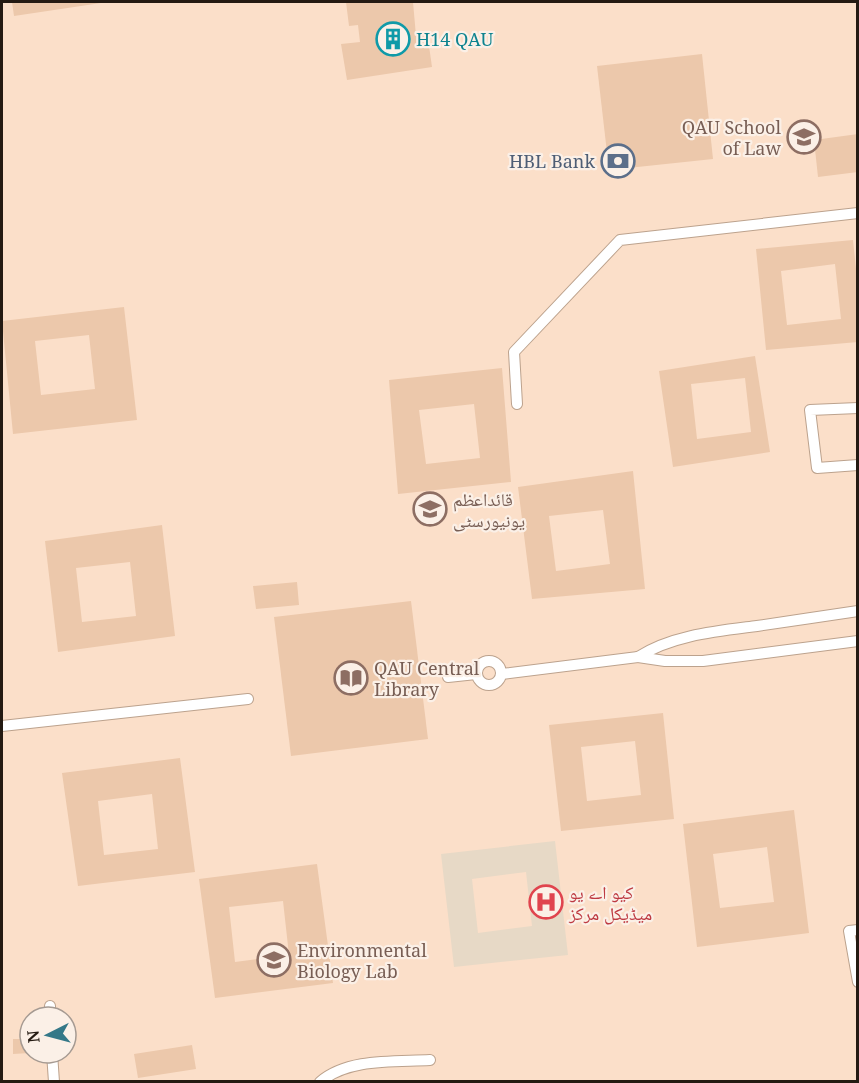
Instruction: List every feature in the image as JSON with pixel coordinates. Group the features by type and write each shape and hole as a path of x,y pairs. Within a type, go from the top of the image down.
{"lane":[{"path":"517,404 514,352 620,240 858,213"},
{"path":"858,408 810,410 817,468 858,465"},
{"path":"638,657 652,647 682,638 858,611"},
{"path":"502,674 638,657 665,662 703,661 858,640"},
{"path":"489,660 497,662 502,674 498,682 484,685 478,680 476,674 478,666 489,660"},
{"path":"448,677 476,674"},
{"path":"2,726 248,699"},
{"path":"858,930 849,931 858,982"},
{"path":"320,1082 329,1074 340,1069 369,1064 429,1060"},
{"path":"53,1065 54,1082"}],"shaded area":[{"name":"کیو اے یو میڈیکل مرکز","path":"555,841 568,955 454,967 441,854","holes":["526,872 532,926 478,933 472,879"]}],"building":[{"path":"12,2 101,2 101,3 14,16"},
{"name":"H14 QAU","path":"346,2 413,2 416,36 427,32 432,67 347,80 341,44 360,42 358,25 349,26"},
{"path":"702,54 713,159 609,170 597,66"},
{"path":"858,134 858,172 818,177 814,140"},
{"path":"853,240 858,288 858,342 766,350 756,249","holes":["835,264 841,319 787,325 781,271"]},
{"path":"124,307 137,420 13,434 2,321","holes":["89,335 95,389 41,395 35,341"]},
{"path":"755,356 770,452 673,467 659,371","holes":["745,378 751,432 697,439 691,384"]},
{"path":"502,368 511,482 398,494 389,380","holes":["474,404 480,458 426,464 419,410"]},
{"path":"633,471 645,589 532,599 518,487","holes":["603,510 610,564 556,571 549,516"]},
{"path":"162,525 175,636 58,652 45,541","holes":["130,562 136,616 82,622 76,568"]},
{"path":"297,582 299,605 256,609 253,586"},
{"name":"QAU Central Library","path":"411,601 428,739 291,756 274,617"},
{"path":"663,713 674,819 561,831 549,725","holes":["635,741 641,795 587,801 581,747"]},
{"path":"180,758 195,872 78,886 62,773","holes":["152,794 158,849 104,855 98,801"]},
{"path":"794,810 809,933 697,947 683,824","holes":["767,847 774,902 720,908 713,854"]},
{"path":"317,864 333,983 215,998 199,879","holes":["283,901 289,955 235,962 229,907"]},
{"path":"13,1039 18,1039 18,1054 13,1054"},
{"path":"192,1045 196,1069 138,1078 134,1054"}],"place":[{"name":"H14 QAU","path":"393,39"},
{"name":"QAU School of Law","path":"804,137"},
{"name":"HBL Bank","path":"618,161"},
{"name":"قائداعظم یونیورسٹی","path":"430,509"},
{"name":"QAU Central Library","path":"351,678"},
{"name":"کیو اے یو میڈیکل مرکز","path":"546,902"},
{"name":"Environmental Biology Lab","path":"274,960"}]}
